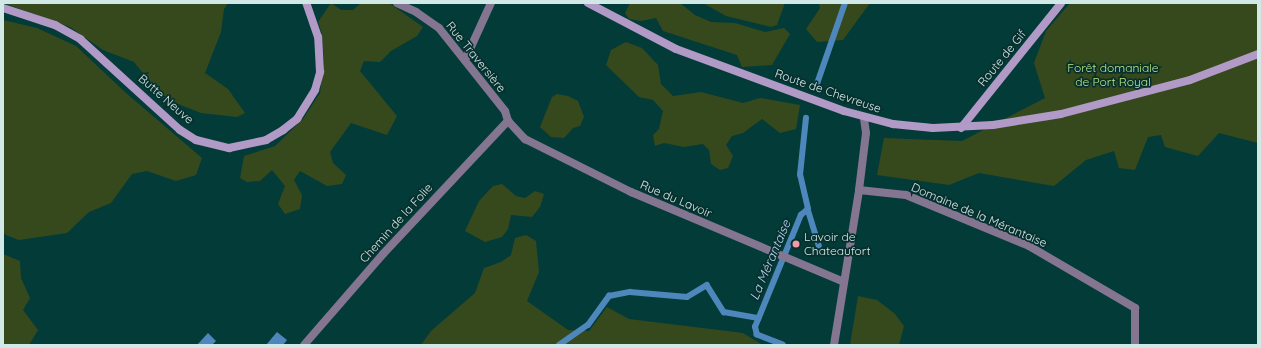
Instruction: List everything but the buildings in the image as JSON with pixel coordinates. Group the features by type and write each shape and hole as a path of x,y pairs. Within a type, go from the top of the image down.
{"main road":[{"name":"Butte Neuve","path":"3,8 55,25 80,39 180,130 207,144 229,148 266,140 283,130 297,119 315,90 320,72 318,37 306,3"},
{"name":"Route de Chevreuse","path":"588,3 676,49 864,118 893,124 961,128 1061,114 1139,96 1190,80 1258,54"},
{"name":"Route de Gif","path":"961,128 1061,3"}],"street":[{"name":"Rue Traversière","path":"397,3 416,12 439,28 505,111 508,121"},
{"path":"465,60 490,3"},
{"path":"834,345 859,190 866,133 864,118"},
{"name":"Rue du Lavoir","path":"508,121 525,139 617,185 728,234 781,254 844,282"},
{"name":"Chemin de la Folie","path":"304,345 383,254 508,121"},
{"name":"Domaine de la Mérantaise","path":"859,190 906,195 992,233 1029,246 1135,308 1135,345"}],"green space":[{"path":"3,3 228,3 224,9 221,32 205,73 228,89 245,113 237,117 201,113 163,98 134,62 103,50 70,27"},
{"path":"331,3 341,10 353,10 361,3 389,3 423,27 417,36 391,51 380,62 364,61 360,71 397,116 387,135 351,123 330,152 333,163 346,175 342,184 327,186 300,171 294,180 302,195 300,209 285,214 278,204 285,186 272,170 260,181 247,182 240,178 244,156 275,146 303,119 320,93 324,62 322,34 318,22"},
{"path":"630,3 680,3 695,15 711,22 735,23 765,32 784,28 790,34 772,65 742,67 737,55 663,31 656,18 641,21 629,19 625,13"},
{"path":"703,3 785,3 777,25 771,27 726,16"},
{"path":"819,3 870,3 843,40 817,42 806,29 820,8"},
{"name":"Forêt domaniale de Port Royal","path":"1070,3 1258,3 1258,143 1219,133 1198,156 1165,147 1161,135 1148,137 1135,170 1119,168 1114,151 1086,160 1054,186 979,173 949,185 877,175 884,138 962,141 1045,98 1034,63 1046,31"},
{"path":"3,20 37,28 76,46 126,93 202,158 196,175 176,181 147,171 132,174 111,203 89,212 67,233 19,240 6,235 3,232"},
{"path":"626,42 642,48 658,65 661,84 673,96 701,92 743,103 760,98 800,105 796,129 780,133 762,119 743,133 732,136 726,145 733,156 728,168 720,170 711,164 709,150 703,144 684,147 664,143 655,146 653,135 659,129 663,111 653,100 639,97 606,65 611,50"},
{"path":"557,94 568,96 578,101 584,117 580,126 573,128 564,138 551,137 540,127 552,97"},
{"path":"502,184 516,196 525,198 535,191 544,194 540,207 532,217 511,215 508,229 502,237 485,242 465,231 479,201 493,186"},
{"path":"526,235 536,241 539,272 527,301 568,330 589,331 607,307 629,319 743,333 763,345 421,345 431,331 475,293 484,268 501,262 511,255 515,238"},
{"path":"3,254 20,261 21,278 30,298 23,310 38,330 29,345 3,345"},
{"path":"858,296 877,300 895,314 904,326 899,345 850,345"}],"water":[{"path":"277,332 287,340 283,345 266,345"},
{"path":"208,333 216,341 212,345 197,345"}],"waterway":[{"name":"La Mérantaise","path":"817,84 845,3"},
{"name":"La Mérantaise","path":"783,345 757,335 755,327 801,215 808,209 800,175 806,118"},
{"path":"808,209 819,245"},
{"name":"La Mérantaise","path":"559,345 588,325 609,296 630,292 687,297 707,285 724,312 758,318"}],"place":[{"name":"Lavoir de Chateaufort","path":"796,244"}]}
